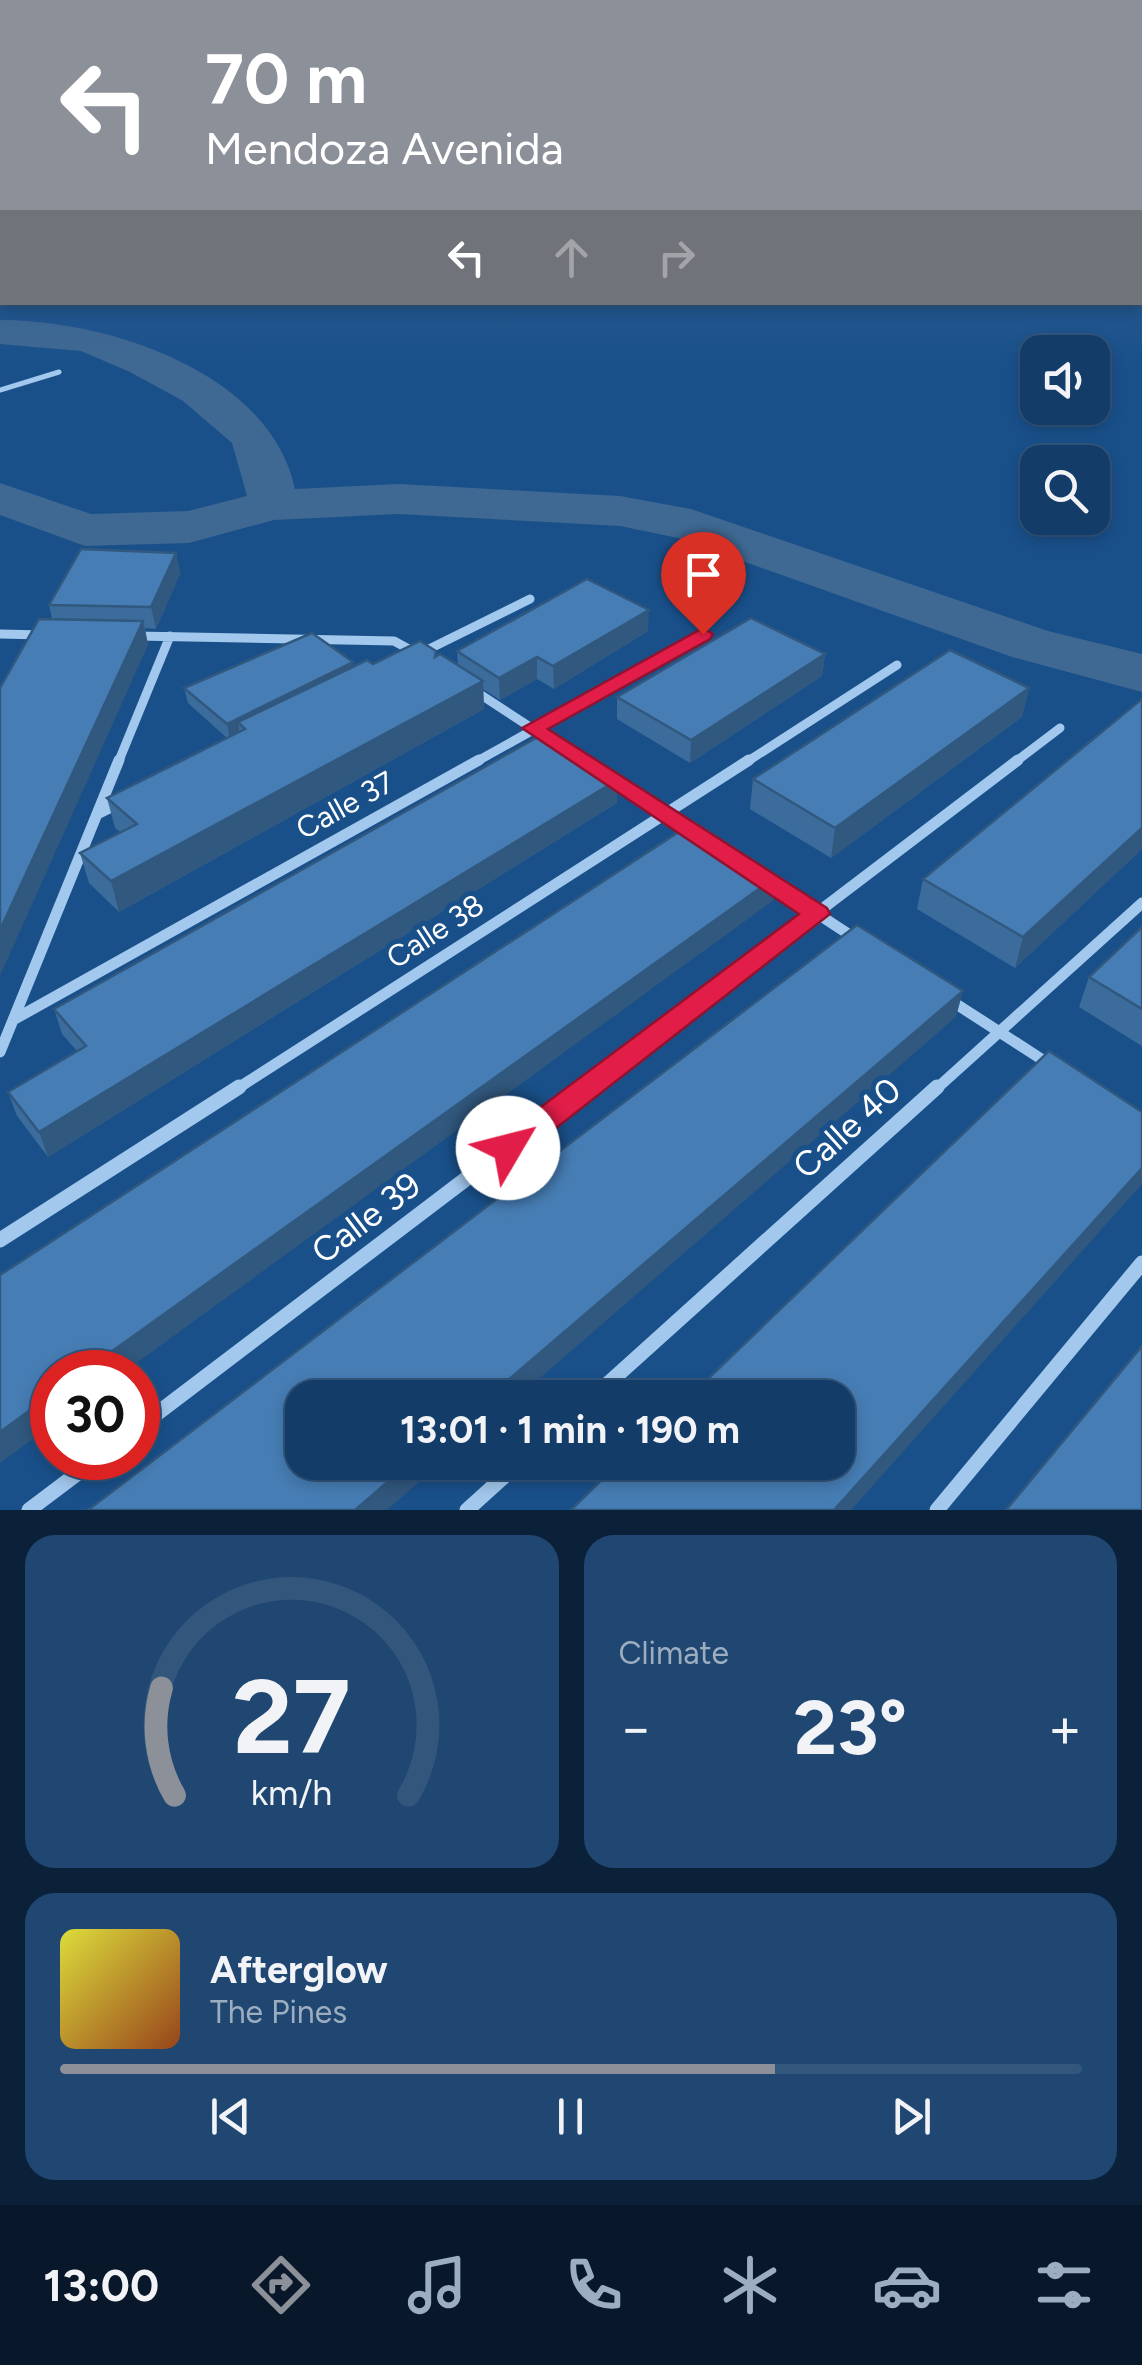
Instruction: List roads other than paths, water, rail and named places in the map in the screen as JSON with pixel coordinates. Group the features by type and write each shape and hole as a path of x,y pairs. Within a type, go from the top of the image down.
{"street":[{"path":"400,663 530,599"},
{"path":"0,634 56,635"},
{"name":"Calle 37","path":"13,1020 703,634"},
{"path":"113,636 394,641 435,665"},
{"path":"0,1052 170,636"},
{"name":"Calle 38","path":"0,1240 897,665"},
{"path":"468,686 566,750"},
{"name":"Calle 39","path":"160,1411 1060,728"},
{"path":"598,771 710,844"},
{"path":"97,814 133,796"},
{"path":"756,874 867,946"},
{"name":"Calle 40","path":"612,1380 1142,903"},
{"path":"933,989 1063,1074"},
{"path":"937,1510 1142,1264"},
{"path":"29,1510 69,1480"},
{"path":"467,1510 500,1480"}],"lane":[{"path":"0,390 59,372"}],"waterway":[{"path":"0,332 58,334 96,342 199,392 242,424 254,439 267,471 273,505"},
{"path":"0,498 85,530 189,527 273,505"},
{"path":"273,505 399,499 620,511 691,525 1033,645 1102,660 1142,674"}]}
